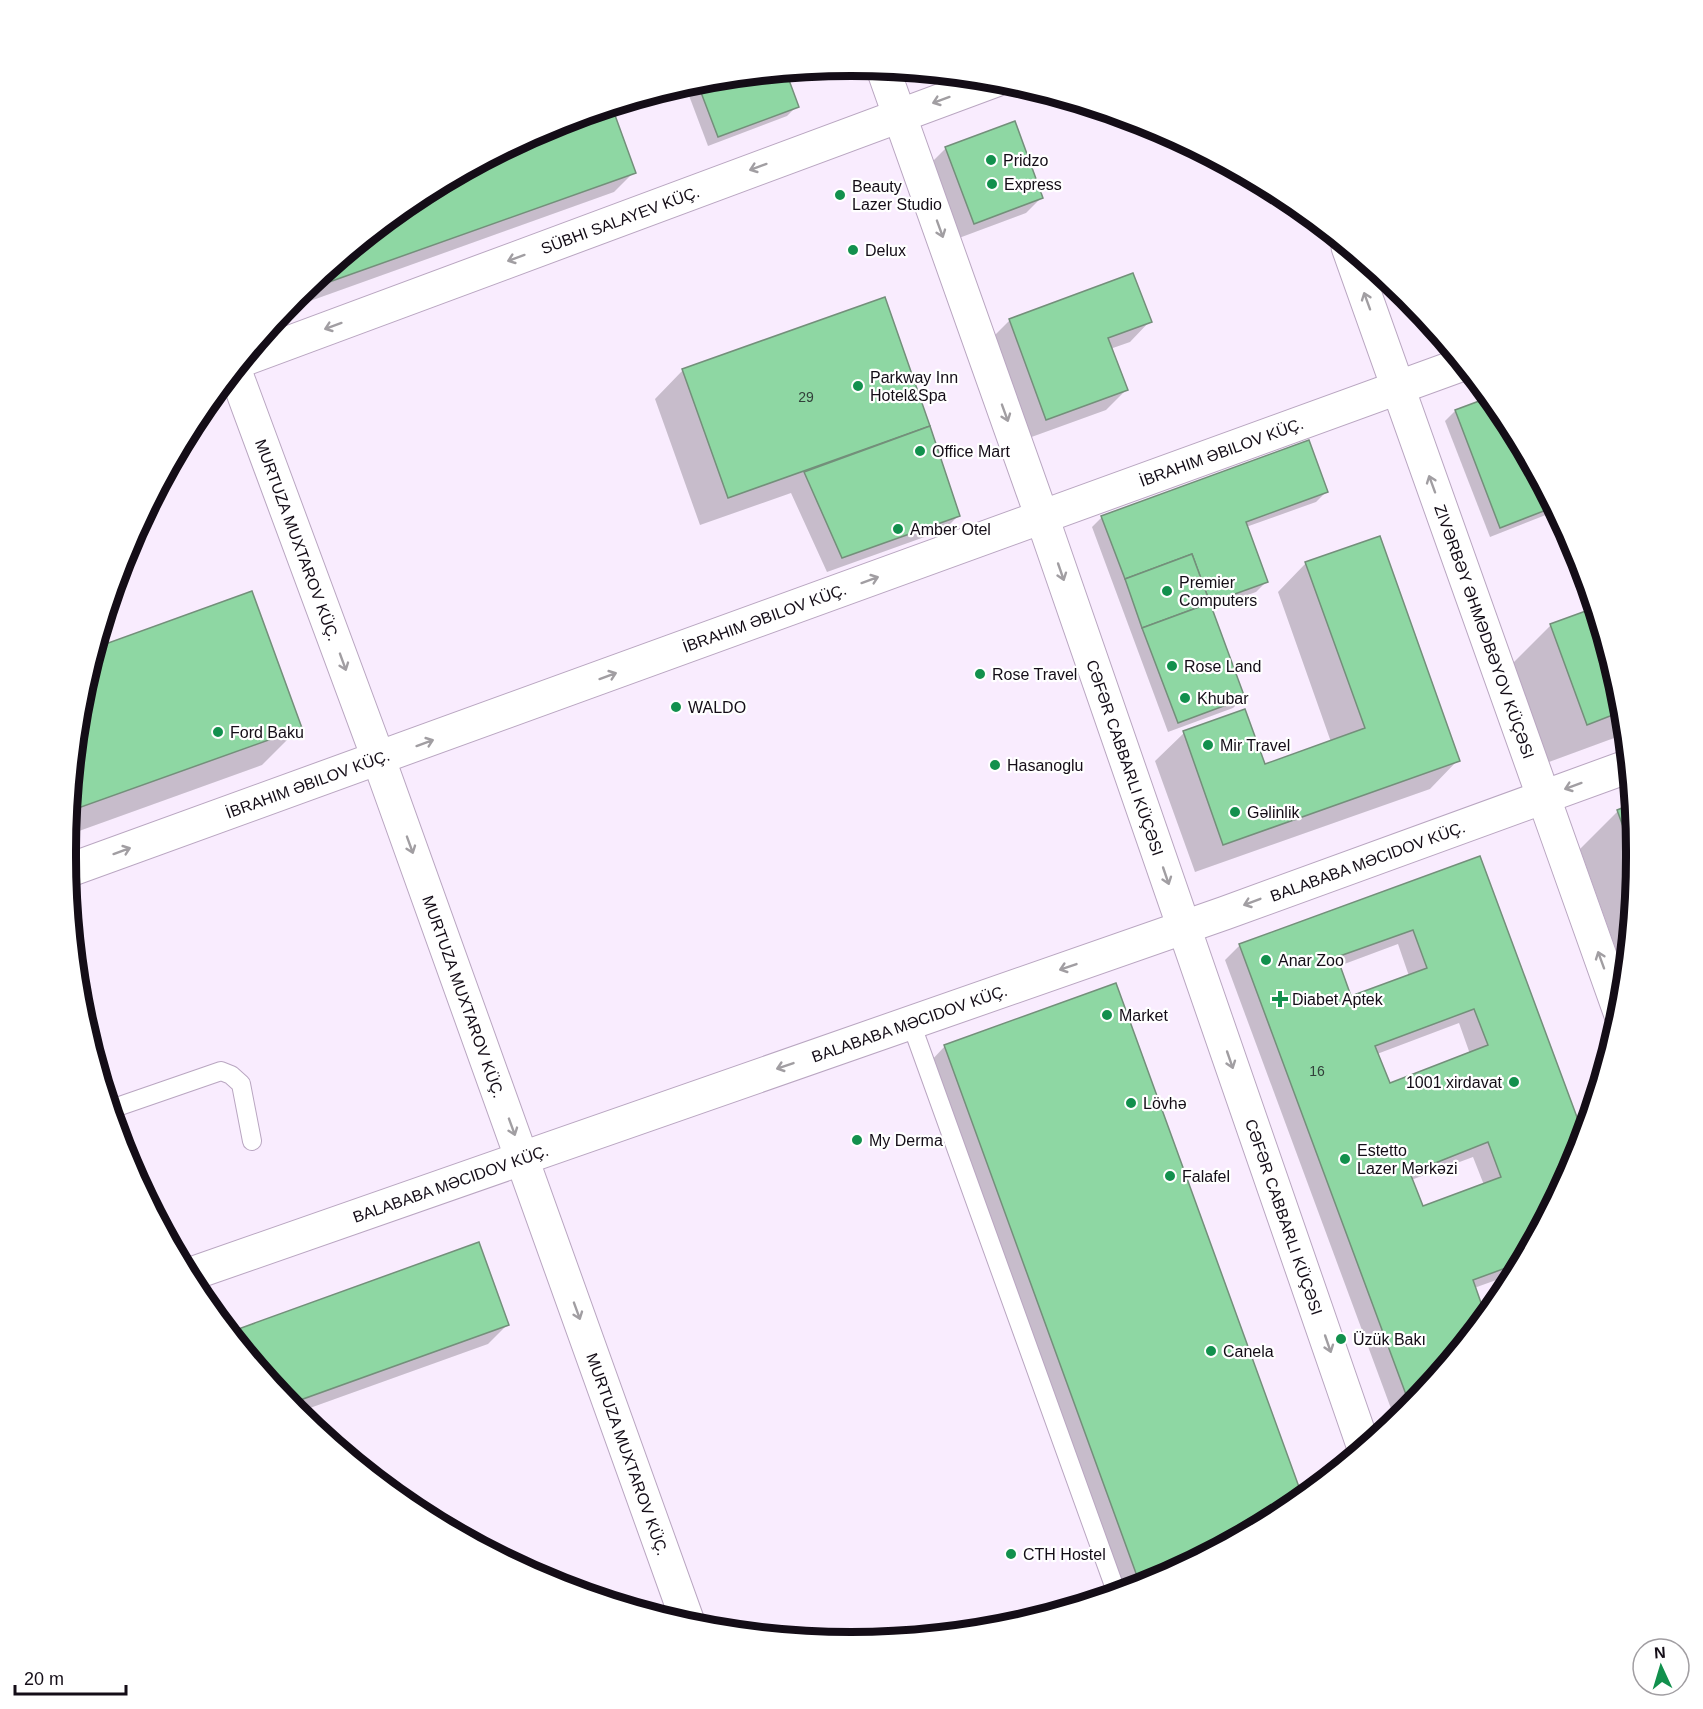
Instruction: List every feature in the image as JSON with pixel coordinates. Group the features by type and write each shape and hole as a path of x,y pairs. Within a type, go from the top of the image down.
{"street":[{"path":"886,77 1042,517 1361,1440"},
{"name":"SÜBHI SALAYEV KÜÇ.","path":"259,354 977,87"},
{"name":"ZIVƏRBƏY ƏHMƏDBƏYOV KÜÇƏSI","path":"1353,261 1614,996"},
{"name":"İBRAHIM ƏBILOV KÜÇ.","path":"76,868 379,760 1455,367"},
{"name":"MURTUZA MUXTAROV KÜÇ.","path":"238,379 523,1158 685,1614"},
{"name":"BALABABA MƏCIDOV KÜÇ.","path":"197,1272 1184,927 1622,769"}],"lane":[{"path":"911,1023 1114,1586"},
{"path":"118,1107 221,1071 231,1075 241,1084 252,1142"}],"building":[{"path":"789,79 799,107 718,137 700,91"},
{"path":"615,114 636,173 325,284 380,237 421,207 464,180 555,135 602,118"},
{"path":"1015,121 1043,198 974,224 945,147"},
{"path":"1133,273 1152,322 1108,338 1128,390 1046,420 1009,319"},
{"name":"Parkway Inn Hotel&Spa","path":"885,297 930,426 728,498 682,369"},
{"path":"1481,400 1523,464 1547,510 1500,528 1455,410"},
{"path":"930,426 960,516 842,558 804,472"},
{"path":"1309,440 1328,492 1246,522 1268,582 1210,603 1192,554 1125,579 1101,516"},
{"path":"1380,536 1460,761 1223,845 1183,731 1245,709 1265,764 1365,728 1305,562"},
{"name":"Premier Computers","path":"1192,554 1210,603 1142,628 1125,579"},
{"path":"252,591 302,728 78,808 83,750 91,700 105,644"},
{"path":"1210,603 1245,698 1178,723 1142,628"},
{"path":"1588,610 1600,651 1614,714 1587,725 1550,624"},
{"path":"1625,807 1626,834 1617,810"},
{"path":"1480,856 1579,1123 1547,1200 1523,1245 1509,1267 1473,1280 1482,1307 1407,1398 1239,944","holes":["1413,930 1427,968 1351,996 1337,957","1474,1009 1488,1045 1390,1083 1375,1046","1488,1142 1501,1177 1423,1206 1410,1173"]},
{"path":"1116,983 1300,1489 1239,1529 1194,1553 1138,1578 944,1045"},
{"path":"479,1242 509,1325 298,1401 237,1329"}],"place":[{"name":"Pridzo","path":"991,160"},
{"name":"Express","path":"992,184"},
{"name":"Beauty Lazer Studio","path":"840,195"},
{"name":"Delux","path":"853,250"},
{"name":"Parkway Inn Hotel&Spa","path":"858,386"},
{"name":"Office Mart","path":"920,451"},
{"name":"Amber Otel","path":"898,529"},
{"name":"Premier Computers","path":"1167,591"},
{"name":"Rose Land","path":"1172,666"},
{"name":"Rose Travel","path":"980,674"},
{"name":"Khubar","path":"1185,698"},
{"name":"WALDO","path":"676,707"},
{"name":"Ford Baku","path":"218,732"},
{"name":"Mir Travel","path":"1208,745"},
{"name":"Hasanoglu","path":"995,765"},
{"name":"Gəlinlik","path":"1235,812"},
{"name":"Anar Zoo","path":"1266,960"},
{"name":"Diabet Aptek","path":"1280,999"},
{"name":"Market","path":"1107,1015"},
{"name":"1001 xirdavat","path":"1514,1082"},
{"name":"Lövhə","path":"1131,1103"},
{"name":"My Derma","path":"857,1140"},
{"name":"Estetto Lazer Mərkəzi","path":"1345,1159"},
{"name":"Falafel","path":"1170,1176"},
{"name":"Üzük Bakı","path":"1341,1339"},
{"name":"Canela","path":"1211,1351"},
{"name":"CTH Hostel","path":"1011,1554"}]}
